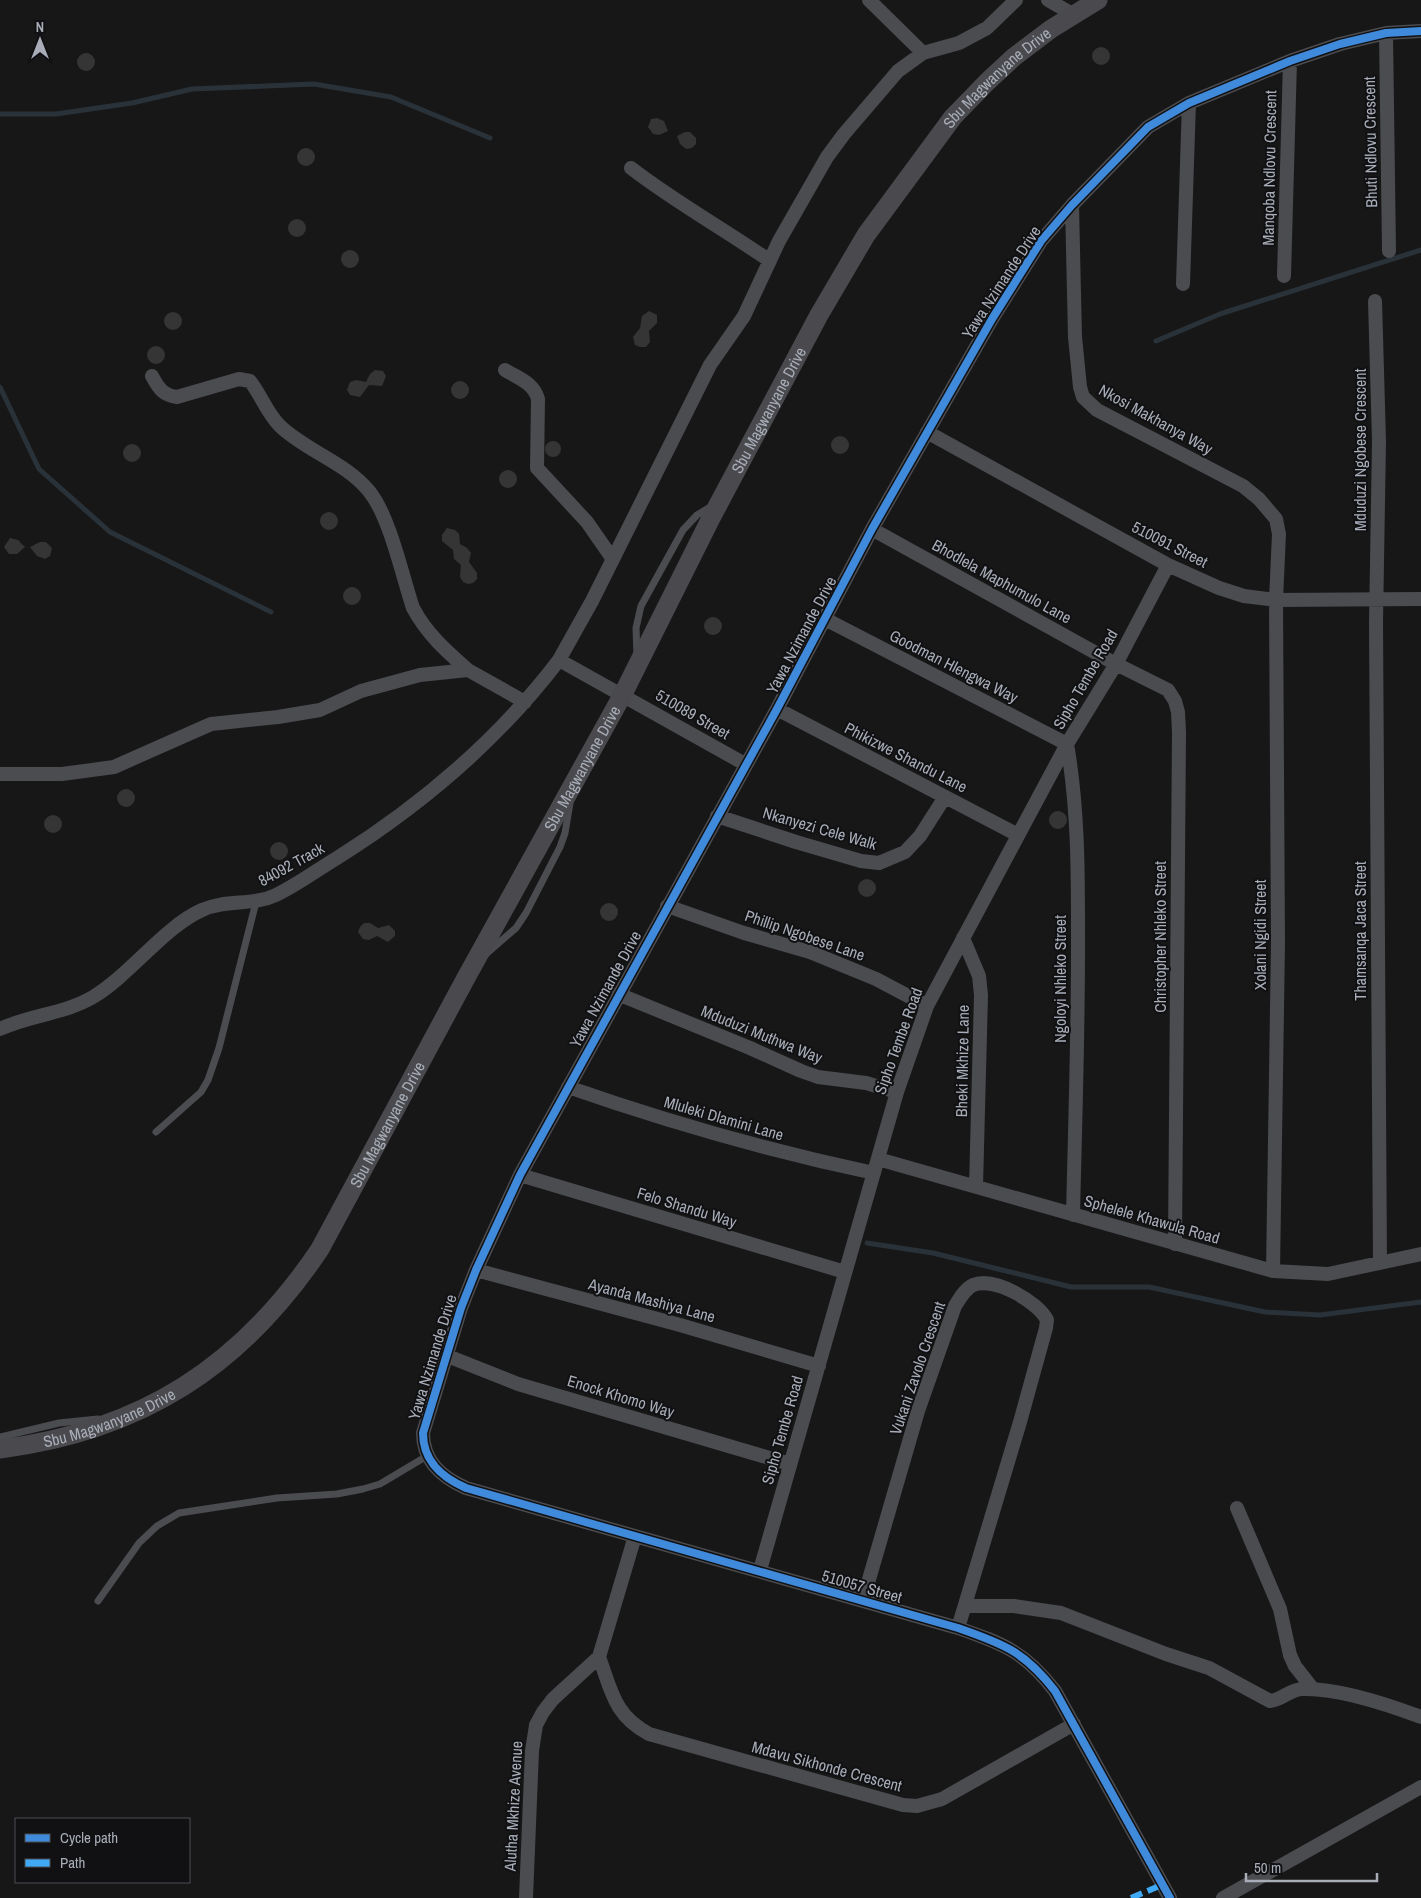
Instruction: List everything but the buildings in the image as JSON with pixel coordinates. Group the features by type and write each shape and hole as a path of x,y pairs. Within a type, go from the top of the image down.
{"main road":[{"name":"Sbu Magwanyane Drive","path":"0,1449 87,1432 123,1418 194,1382 222,1361 271,1314 298,1283 320,1249 473,965 623,694 721,500 824,307 866,235 953,117 987,82 1014,57 1098,0"}],"street":[{"path":"869,0 923,53 959,43 987,28 1016,0"},
{"path":"1048,0 1074,15"},
{"name":"Yawa Nzimande Drive","path":"427,1456 423,1445 423,1433 445,1355 476,1270 520,1175 745,764 777,710 872,529 992,319 1041,242 1072,205 1148,127 1189,103 1290,61 1340,44 1386,33 1421,30"},
{"name":"Bhuti Ndlovu Crescent","path":"1386,33 1389,251"},
{"name":"84092 Track","path":"0,1029 67,1009 92,997 119,978 187,919 203,909 223,904 256,902 272,897 296,884 396,819 473,756 525,702 559,660 577,630 710,365 744,316 801,200 844,134 898,71 923,53"},
{"name":"Manqoba Ndlovu Crescent","path":"1284,276 1290,61"},
{"path":"1183,284 1189,103"},
{"path":"631,168 653,185 728,231 770,261"},
{"name":"Nkosi Makhanya Way","path":"1072,205 1075,337 1080,387 1083,397 1097,410 1181,456 1243,486 1259,499 1276,520 1279,534 1276,600"},
{"name":"Mduduzi Ngobese Crescent","path":"1375,301 1378,441 1377,599"},
{"path":"504,370 532,386 536,392 538,400 537,468 587,522 612,558"},
{"path":"152,376 160,390 167,396 177,398 229,381 240,379 250,382 280,426 344,468 359,481 379,507 413,608 420,622 437,644 468,670 525,702"},
{"name":"510091 Street","path":"927,432 1168,564 1219,588 1244,596 1276,600 1421,599"},
{"name":"Bhodlela Maphumulo Lane","path":"872,529 1116,664"},
{"name":"Sipho Tembe Road","path":"760,1570 897,1092 927,1006 1067,744 1116,664 1168,564"},
{"name":"Thamsanqa Jaca Street","path":"1377,599 1378,1210 1380,1263"},
{"name":"Xolani Ngidi Street","path":"1273,1270 1278,943 1276,600"},
{"name":"Goodman Hlengwa Way","path":"825,619 1067,744"},
{"name":"510089 Street","path":"559,660 623,694 745,764"},
{"name":"Christopher Nhleko Street","path":"1116,664 1168,690 1175,701 1178,712 1175,1244"},
{"path":"0,774 62,774 114,767 211,724 278,717 320,710 361,691 397,680 420,675 468,670"},
{"name":"Phikizwe Shandu Lane","path":"777,710 1018,835"},
{"name":"Ngoloyi Nhleko Street","path":"1067,744 1076,814 1078,887 1078,1027 1073,1215"},
{"name":"Nkanyezi Cele Walk","path":"718,816 852,858 879,863 905,852 920,836 945,797"},
{"name":"Phillip Ngobese Lane","path":"667,906 744,933 810,952 876,978 927,1006"},
{"name":"Bheki Mkhize Lane","path":"963,938 979,976 981,995 976,1187"},
{"name":"Mduduzi Muthwa Way","path":"618,994 818,1077 866,1083 897,1092"},
{"name":"Mluleki Dlamini Lane","path":"568,1087 649,1115 793,1156 874,1174"},
{"name":"Sphelele Khawula Road","path":"878,1159 1273,1270 1328,1274 1421,1254"},
{"name":"Felo Shandu Way","path":"520,1175 845,1272"},
{"name":"Ayanda Mashiya Lane","path":"476,1270 680,1324 819,1366"},
{"name":"Vukani Zavolo Crescent","path":"863,1600 918,1411 956,1306 962,1294 972,1285 980,1283 1004,1287 1036,1305 1047,1320 1020,1422 958,1628"},
{"name":"Enock Khomo Way","path":"445,1355 518,1384 790,1464"},
{"name":"510057 Street","path":"427,1456 448,1480 466,1488 760,1570 958,1628 998,1642 1030,1661 1055,1691 1170,1898"},
{"path":"1237,1508 1280,1609 1292,1661 1313,1690"},
{"path":"599,1657 635,1536"},
{"path":"964,1606 1014,1606 1061,1613 1166,1654 1209,1668 1270,1701 1292,1691 1313,1690 1369,1700 1421,1717"},
{"name":"Mdavu Sikhonde Crescent","path":"599,1657 615,1701 624,1716 649,1734 903,1805 917,1806 942,1799 1074,1724"},
{"name":"Alutha Mkhize Avenue","path":"526,1898 532,1751 536,1726 553,1699 599,1657"},
{"path":"1222,1898 1421,1787"}],"lane":[{"path":"156,1132 195,1098 208,1080 220,1048 256,902"},
{"path":"0,1437 20,1430 76,1420 123,1418"},
{"path":"98,1600 138,1543 157,1526 179,1513 277,1498 337,1494 363,1489 380,1484 427,1456"}],"waterway":[{"path":"0,114 56,114 132,103 192,89 314,84 391,97 490,138"},
{"path":"1156,341 1220,314 1421,250"},
{"path":"0,387 39,469 110,532 271,612"},
{"path":"867,1243 933,1253 1071,1287 1149,1287 1265,1312 1320,1315 1421,1302"}],"marked path":[{"path":"1131,1898 1164,1884"}],"cycle path":[{"path":"1170,1898 1055,1691 1034,1667 1012,1651 988,1639 958,1628 466,1488 449,1479 435,1467 426,1452 423,1433 461,1308 476,1270 520,1175 777,709 872,529 992,319 1041,241 1072,205 1148,127 1189,103 1290,61 1340,44 1386,33 1421,31"}]}
